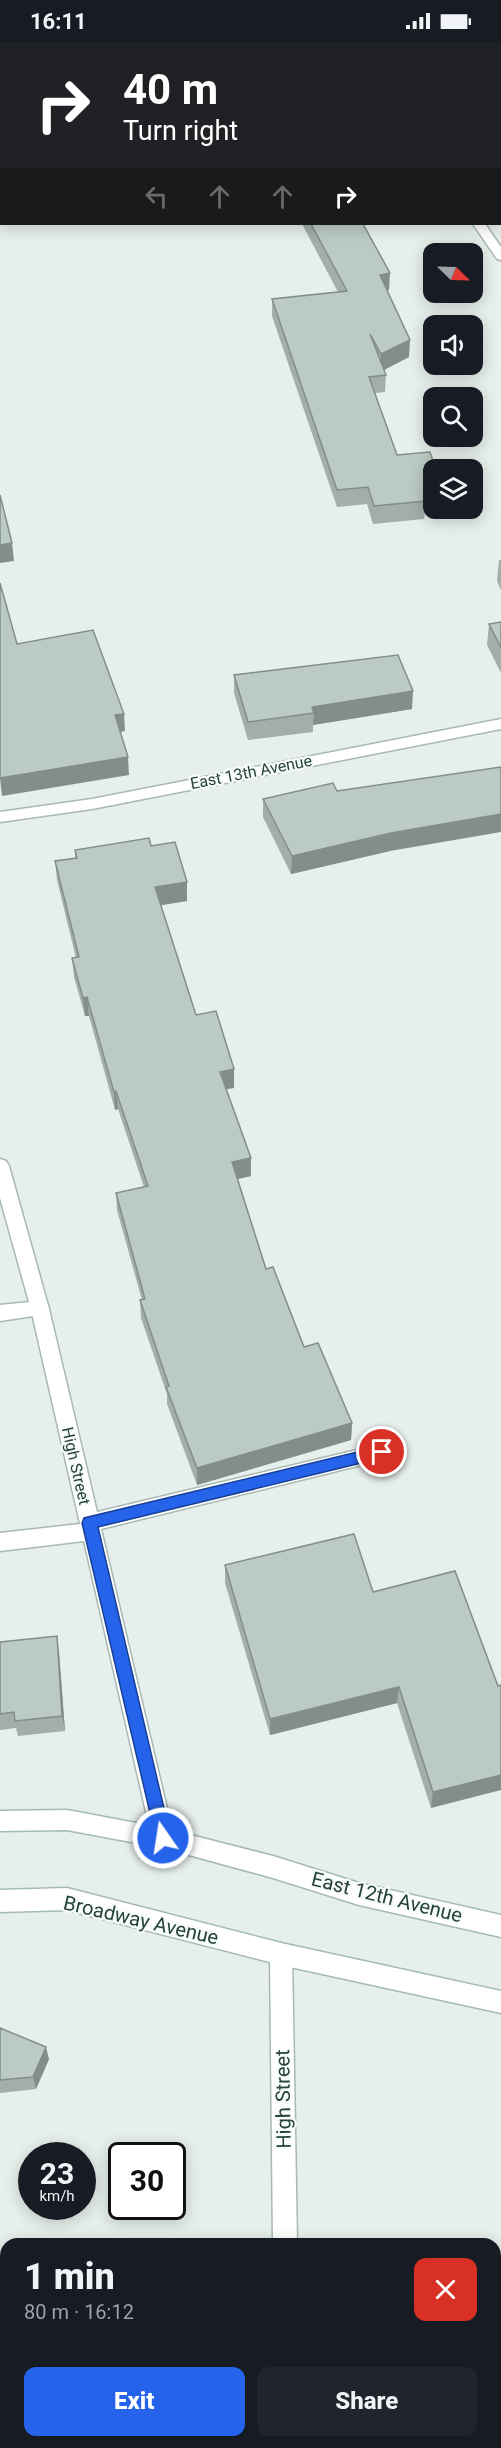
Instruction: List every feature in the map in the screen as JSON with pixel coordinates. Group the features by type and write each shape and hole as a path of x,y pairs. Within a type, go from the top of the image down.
{"street":[{"path":"480,225 501,256"},
{"name":"East 13th Avenue","path":"0,817 92,804 501,724"},
{"name":"High Street","path":"0,1166 40,1309 163,1838"},
{"path":"0,1313 40,1309"},
{"path":"0,1542 90,1527 382,1452"},
{"path":"0,1821 67,1820 163,1838"},
{"name":"East 12th Avenue","path":"163,1838 273,1867 359,1894 501,1926"},
{"name":"Broadway Avenue","path":"0,1900 67,1899 281,1954"},
{"path":"281,1954 501,2002"},
{"name":"High Street","path":"281,1954 285,2238"}],"building":[{"path":"312,225 364,225 390,273 380,275 410,340 381,354 370,334 386,375 369,377 397,455 430,452 432,459 423,459 423,501 374,506 368,487 337,490 272,299 347,291"},
{"path":"0,495 12,543 0,545"},
{"path":"0,583 17,644 93,630 124,714 115,715 128,757 0,778"},
{"path":"501,622 501,648 489,624"},
{"path":"398,655 413,691 312,707 314,713 248,722 234,675"},
{"path":"501,767 501,814 391,833 292,856 263,799 333,783 337,791"},
{"path":"149,838 151,846 175,842 187,882 155,887 196,1015 216,1011 234,1069 220,1072 251,1158 232,1162 266,1269 273,1267 304,1347 318,1343 352,1423 197,1468 166,1387 169,1386 140,1300 145,1299 116,1193 148,1186 116,1091 114,1092 87,997 83,998 72,958 79,957 55,861 77,858 75,850"},
{"path":"354,1534 373,1592 455,1571 498,1686 501,1685 501,1775 433,1792 399,1687 270,1719 225,1565"},
{"path":"57,1636 62,1716 15,1721 14,1712 0,1714 0,1642"},
{"path":"0,2028 46,2047 33,2077 0,2080"}],"route":[{"path":"163,1838 89,1523 382,1452"}]}
